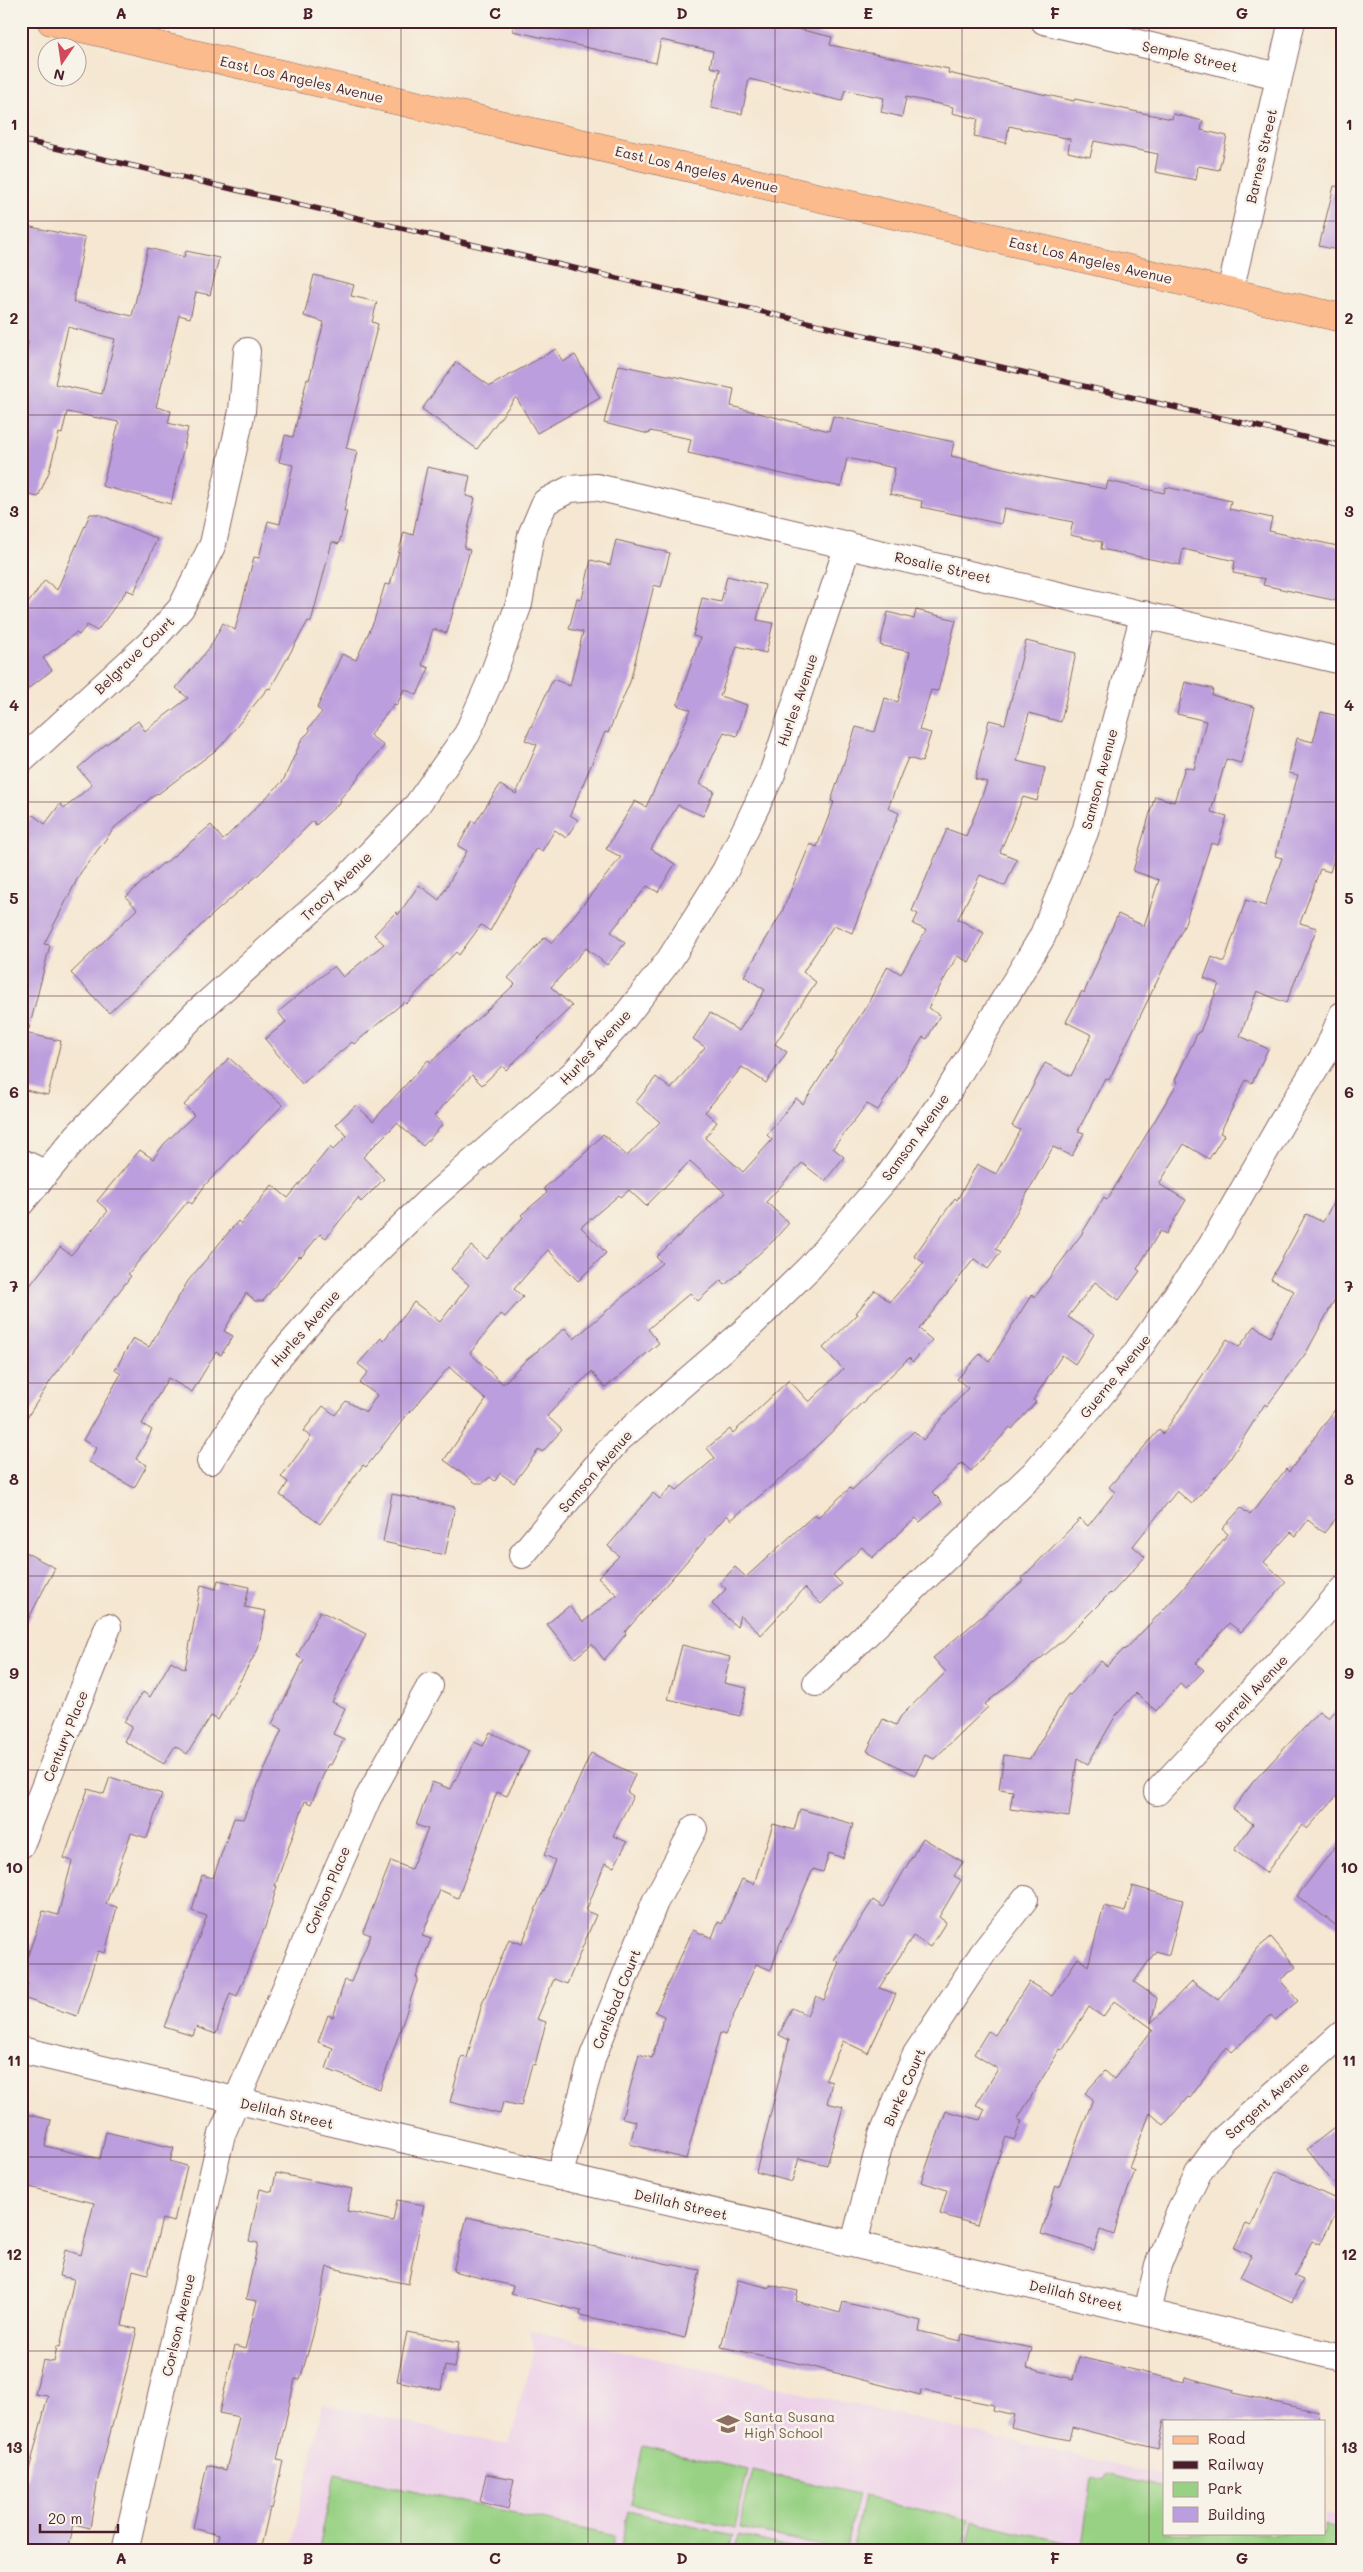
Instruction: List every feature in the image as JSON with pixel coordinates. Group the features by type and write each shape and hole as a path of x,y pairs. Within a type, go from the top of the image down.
{"main road":[{"name":"East Los Angeles Avenue","path":"52,21 1342,318"}],"street":[{"name":"Semple Street","path":"1044,21 1279,76"},
{"name":"Barnes Street","path":"1230,292 1292,21"},
{"name":"Belgrave Court","path":"21,761 150,643 181,608 213,544 242,411 247,350"},
{"name":"Rosalie Street","path":"545,502 570,489 596,487 1342,661"},
{"name":"Tracy Avenue","path":"21,1203 77,1136 195,1014 344,881 417,805 467,734 492,677 519,604 531,535 545,502"},
{"name":"Hurles Avenue","path":"210,1461 267,1371 345,1282 426,1203 575,1072 624,1018 670,959 725,871 772,774 848,545"},
{"name":"Samson Avenue","path":"522,1555 618,1441 749,1327 810,1267 889,1175 943,1100 1042,937 1085,832 1144,614"},
{"name":"Guerne Avenue","path":"816,1683 1035,1472 1133,1357 1211,1246 1282,1122 1328,1049 1342,1015"},
{"path":"21,1162 45,1173"},
{"name":"Burrell Avenue","path":"1157,1792 1312,1628 1342,1590"},
{"name":"Century Place","path":"21,1845 108,1627"},
{"name":"Corlson Place","path":"237,2101 368,1798 430,1686"},
{"name":"Carlsbad Court","path":"559,2177 593,2056 655,1902 694,1829"},
{"name":"Burke Court","path":"854,2243 882,2135 916,2054 983,1953 1025,1899"},
{"name":"Sargent Avenue","path":"1147,2312 1158,2265 1180,2210 1198,2173 1223,2139 1342,2034"},
{"name":"Delilah Street","path":"21,2050 559,2177 854,2243 1342,2358"},
{"name":"Corlson Avenue","path":"125,2551 222,2134 237,2101"}],"shaded area":[{"name":"Santa Susana High School","path":"530,2330 1163,2476 1163,2534 1326,2534 1326,2513 1342,2517 1342,2551 290,2551 323,2404 509,2445 534,2348"}],"green space":[{"path":"643,2446 748,2470 735,2528 630,2504"},
{"path":"753,2470 858,2494 845,2551 739,2528"},
{"path":"335,2474 614,2536 611,2551 318,2551"},
{"path":"1106,2474 1163,2488 1163,2534 1326,2534 1326,2525 1342,2529 1342,2551 1081,2551 1092,2477 1104,2480"},
{"path":"863,2497 969,2520 962,2551 851,2551"},
{"path":"628,2511 733,2536 729,2551 619,2551"},
{"path":"973,2521 1078,2545 1077,2551 966,2551"},
{"path":"738,2535 804,2551 735,2551"}],"building":[{"path":"514,21 753,21 776,26 777,24 832,37 830,45 949,69 948,73 1074,101 1075,99 1172,119 1173,114 1203,121 1201,130 1227,136 1219,170 1198,166 1196,180 1155,172 1158,154 1094,141 1090,157 1068,152 1070,139 1009,126 1006,143 974,136 978,119 952,113 953,107 906,97 902,117 881,112 884,98 845,90 842,101 749,79 742,114 711,108 720,69 710,67 713,51 661,40 656,63 513,31"},
{"path":"1334,186 1342,187 1342,251 1319,246"},
{"path":"21,225 85,238 73,302 132,316 148,248 184,257 186,251 219,258 210,295 196,292 190,318 179,315 156,407 171,411 168,423 188,428 171,504 102,486 119,422 67,412 62,434 59,433 49,472 38,497 21,493 21,378 28,342 21,340 21,275 27,249 21,248","holes":["68,327 115,339 102,394 55,384"]},
{"path":"314,275 354,285 351,296 377,302 372,322 378,324 346,448 357,451 344,511 347,511 339,544 332,542 311,622 308,621 270,689 268,688 220,747 157,793 115,827 81,872 44,944 50,945 29,1029 21,1029 21,830 33,815 45,824 60,804 65,808 92,785 78,768 105,745 138,721 145,731 188,698 176,688 210,647 223,623 235,630 254,557 259,558 268,521 280,524 293,465 279,462 285,435 293,437 307,379 309,380 324,322 304,316"},
{"path":"556,349 563,362 575,355 600,398 537,433 516,397 477,449 422,409 456,362 490,386"},
{"path":"619,365 734,389 731,406 829,431 833,416 954,442 951,456 1047,478 1106,489 1108,481 1164,493 1166,487 1231,501 1229,509 1272,518 1269,531 1342,547 1342,602 1263,585 1265,579 1233,573 1235,561 1183,549 1180,565 1101,549 1102,542 1070,535 1073,522 1004,508 1001,524 921,507 922,501 890,494 895,468 847,458 841,487 688,453 691,439 650,431 649,434 604,423"},
{"path":"427,467 470,476 466,496 475,498 464,548 470,550 447,633 433,629 422,665 429,668 417,695 404,689 397,705 394,704 370,735 384,746 340,799 341,801 316,825 313,821 258,875 212,915 109,1013 71,973 137,909 126,897 163,863 211,825 223,840 283,781 302,739 310,731 308,729 322,712 317,708 342,654 356,660 374,621 385,584 390,585 404,532 413,535"},
{"path":"90,514 98,514 157,539 134,593 127,590 97,631 87,625 79,635 76,633 43,658 52,670 21,694 21,613 45,580 57,590"},
{"path":"616,540 670,553 661,587 654,585 630,682 608,733 605,732 570,815 578,820 566,838 555,830 542,851 536,848 490,931 481,925 459,955 456,952 406,1004 404,1002 354,1044 352,1042 302,1084 265,1039 286,1022 278,1012 334,966 343,977 384,944 374,935 396,912 398,915 419,885 439,900 467,851 458,846 472,821 475,823 500,785 516,794 537,745 525,740 553,679 570,686 583,632 569,629 577,598 582,599 591,560 610,565"},
{"path":"727,576 765,585 757,620 773,623 766,653 737,646 720,696 747,705 737,736 724,732 700,784 714,791 703,816 678,805 651,849 675,864 658,892 647,886 611,932 625,943 607,965 586,948 551,987 572,1006 506,1070 502,1066 482,1085 472,1075 434,1116 443,1124 423,1146 397,1123 363,1157 384,1179 361,1202 358,1198 326,1238 320,1234 301,1257 299,1256 263,1301 255,1301 246,1293 224,1331 233,1336 221,1355 216,1352 192,1392 168,1378 142,1424 152,1430 136,1459 147,1465 134,1488 89,1462 96,1448 83,1440 121,1374 115,1370 133,1338 149,1347 188,1281 238,1221 241,1224 272,1185 288,1198 330,1147 333,1150 347,1136 336,1124 356,1105 373,1121 428,1060 431,1062 515,984 508,978 545,937 552,943 621,857 606,849 635,801 646,807 691,710 677,705 700,638 693,636 702,598 721,602"},
{"path":"916,610 956,620 938,691 931,690 919,730 931,733 922,762 908,758 902,772 888,808 899,813 852,933 834,925 803,972 816,982 775,1044 787,1052 766,1083 742,1067 705,1112 717,1122 705,1138 743,1172 772,1140 767,1135 796,1098 803,1104 867,1005 888,966 901,974 926,930 913,924 918,914 912,911 947,829 966,836 987,782 975,779 989,720 1005,724 1026,641 1076,653 1061,722 1029,713 1017,761 1045,768 1037,801 1023,797 1000,852 1017,859 1005,886 980,875 958,919 984,933 969,962 957,956 928,1008 940,1015 927,1039 923,1037 878,1110 867,1104 833,1148 844,1157 825,1181 802,1163 766,1202 789,1223 773,1241 725,1285 721,1280 698,1301 690,1293 648,1329 659,1343 605,1388 592,1372 575,1387 547,1416 562,1430 542,1452 539,1449 514,1483 500,1473 495,1481 490,1477 483,1483 476,1483 444,1460 486,1400 449,1367 409,1413 410,1411 366,1467 363,1465 320,1524 280,1495 288,1482 281,1477 311,1437 303,1431 323,1406 335,1415 346,1401 366,1412 377,1395 360,1383 368,1372 358,1364 381,1338 384,1340 414,1302 440,1322 469,1285 451,1269 471,1246 486,1259 523,1217 521,1215 547,1193 544,1188 584,1154 603,1134 627,1156 660,1122 636,1102 656,1077 671,1089 705,1047 693,1039 710,1013 739,1031 765,990 744,976 781,914 810,844 817,847 834,802 831,801 856,727 875,732 885,698 898,702 910,652 880,645 888,612 914,619","holes":["690,1161 725,1193 656,1257 662,1263 574,1339 565,1328 525,1361 503,1384 470,1353 501,1314 505,1317 523,1297 514,1289 548,1250 578,1281 606,1253 581,1227 619,1195 621,1197 629,1190 646,1206"]},
{"path":"1185,682 1213,689 1212,695 1255,707 1241,763 1226,759 1211,812 1227,816 1218,845 1211,843 1184,926 1109,1080 1105,1078 1078,1131 1084,1133 1072,1156 1053,1147 996,1249 1001,1252 988,1269 974,1259 919,1329 932,1340 913,1362 909,1358 797,1465 731,1520 727,1515 625,1632 626,1634 604,1660 592,1644 575,1658 547,1624 569,1606 583,1622 617,1595 598,1577 619,1556 608,1546 653,1493 660,1499 672,1486 677,1490 715,1458 707,1448 730,1429 733,1433 789,1380 809,1402 843,1369 823,1348 858,1314 856,1313 875,1290 890,1302 924,1263 914,1256 955,1198 957,1200 977,1164 996,1174 1020,1130 1012,1126 1045,1063 1071,1076 1092,1035 1066,1022 1082,991 1084,993 1118,914 1144,926 1159,880 1133,871 1155,796 1174,802 1185,767 1194,769 1206,721 1177,714"},
{"path":"1321,712 1342,717 1342,831 1330,872 1320,869 1300,923 1317,928 1286,1003 1257,991 1240,1036 1268,1049 1252,1083 1246,1080 1220,1133 1224,1135 1209,1159 1184,1144 1159,1184 1186,1200 1166,1234 1160,1231 1137,1269 1140,1271 1119,1300 1095,1282 1068,1317 1094,1334 1075,1364 1062,1355 1033,1400 1036,1402 1012,1429 1010,1427 971,1471 962,1463 932,1492 942,1502 920,1522 916,1518 872,1558 862,1547 833,1575 842,1584 821,1604 805,1588 761,1635 740,1615 737,1627 712,1604 726,1589 720,1583 735,1567 746,1577 815,1514 818,1517 850,1488 852,1490 914,1431 923,1440 968,1388 957,1379 980,1354 989,1362 1032,1294 1035,1297 1081,1235 1104,1197 1107,1200 1178,1082 1175,1080 1198,1032 1200,1032 1219,984 1204,978 1212,957 1224,962 1246,900 1265,906 1282,858 1275,856 1298,775 1289,773 1297,738 1313,742"},
{"path":"21,1032 61,1041 48,1095 21,1089"},
{"path":"229,1058 283,1105 205,1185 192,1204 188,1201 128,1274 131,1276 51,1380 21,1427 21,1297 60,1247 71,1255 108,1211 97,1201 140,1150 153,1159 164,1144 194,1115 184,1105"},
{"path":"1342,1186 1342,1286 1306,1353 1267,1406 1265,1404 1228,1462 1192,1504 1177,1491 1133,1546 1145,1557 1111,1594 1063,1640 985,1704 988,1707 934,1759 925,1755 915,1775 867,1751 883,1719 896,1725 901,1716 946,1672 933,1658 1023,1581 1021,1579 1080,1519 1088,1526 1115,1492 1109,1487 1159,1430 1163,1434 1227,1339 1239,1347 1255,1326 1270,1337 1294,1291 1271,1279 1306,1214 1323,1222"},
{"path":"1342,1400 1342,1511 1324,1533 1308,1520 1296,1536 1291,1532 1264,1562 1286,1582 1241,1632 1229,1623 1196,1663 1204,1670 1186,1689 1180,1684 1156,1711 1136,1693 1116,1715 1088,1764 1077,1758 1069,1817 1010,1809 1013,1791 999,1789 1004,1755 1030,1759 1068,1694 1070,1695 1101,1661 1107,1666 1125,1650 1182,1590 1228,1534 1222,1529 1241,1508 1250,1515 1286,1469 1289,1472"},
{"path":"392,1494 455,1507 445,1555 383,1542"},
{"path":"21,1550 55,1568 21,1633"},
{"path":"218,1580 249,1587 245,1607 266,1611 258,1649 218,1720 211,1716 187,1754 175,1746 164,1764 124,1741 132,1727 124,1722 143,1692 150,1697 171,1661 185,1669 201,1585 216,1589"},
{"path":"320,1611 366,1634 332,1702 345,1708 333,1734 344,1739 331,1765 328,1764 311,1804 305,1801 275,1886 277,1886 265,1927 237,1996 230,1993 216,2034 196,2027 193,2036 164,2027 207,1916 192,1911 202,1875 213,1878 234,1818 243,1819 282,1729 272,1724 304,1660 297,1656"},
{"path":"682,1645 730,1657 724,1683 747,1688 740,1716 668,1699"},
{"path":"1342,1702 1342,1790 1307,1829 1302,1825 1266,1873 1234,1850 1253,1824 1233,1809 1253,1782 1319,1711 1328,1718"},
{"path":"490,1732 529,1751 507,1796 497,1792 458,1898 440,1890 422,1936 431,1939 416,1977 418,1978 380,2089 326,2069 333,2048 318,2042 328,2015 333,2017 345,1980 351,1982 371,1935 363,1932 391,1861 411,1869 428,1829 416,1825 432,1782 451,1789 474,1742 483,1746"},
{"path":"591,1753 635,1775 627,1792 633,1796 613,1836 627,1842 614,1867 605,1863 586,1911 596,1915 567,1984 554,1979 537,2019 546,2022 535,2065 532,2064 521,2106 503,2102 500,2114 450,2102 462,2057 467,2058 482,2004 509,1939 522,1944 555,1860 544,1855"},
{"path":"110,1777 162,1794 147,1838 131,1833 106,1904 117,1907 105,1953 98,1951 77,2016 23,1998 28,1984 21,1982 21,1976 43,1911 58,1915 72,1861 64,1858 88,1789 104,1794"},
{"path":"800,1809 853,1824 843,1858 829,1853 823,1872 813,1869 779,1946 771,1970 756,1964 725,2035 720,2033 686,2159 630,2144 636,2121 622,2118 639,2054 652,2058 664,2016 655,2012 693,1930 712,1938 718,1922 722,1924 742,1879 754,1884 773,1824 794,1830"},
{"path":"923,1838 963,1862 954,1876 961,1880 939,1917 946,1922 930,1947 913,1936 879,1988 896,1994 868,2053 843,2041 825,2080 832,2082 827,2103 843,2107 827,2165 799,2158 792,2182 756,2172 789,2040 779,2035 792,2008 807,2015 816,1996 824,2000 839,1962 834,1960 873,1900 883,1907"},
{"path":"1342,1838 1342,1930 1297,1896"},
{"path":"1132,1886 1183,1900 1169,1955 1156,1951 1134,1982 1157,1998 1151,2023 1192,1981 1218,2000 1258,1948 1271,1937 1296,1967 1280,1980 1298,2001 1275,2020 1271,2015 1232,2052 1227,2047 1190,2098 1188,2097 1164,2125 1150,2113 1129,2168 1135,2171 1114,2235 1100,2230 1094,2250 1041,2234 1056,2185 1059,2187 1093,2099 1085,2093 1105,2071 1114,2079 1153,2029 1114,2001 1103,2017 1089,2007 1062,2050 1060,2049 1017,2120 1022,2121 1014,2140 1006,2137 977,2225 940,2214 947,2190 921,2182 946,2111 980,2120 985,2109 976,2105 998,2069 974,2054 988,2031 995,2035 1029,1982 1052,1996 1078,1958 1088,1966 1104,1906 1125,1912"},
{"path":"26,2114 51,2120 45,2146 100,2159 106,2132 174,2148 170,2161 187,2166 174,2222 162,2219 148,2274 133,2270 122,2326 137,2329 98,2479 90,2528 74,2524 68,2551 21,2551 21,2501 48,2396 35,2394 43,2360 54,2362 57,2346 60,2347 74,2279 59,2276 65,2250 81,2255 94,2203 21,2185 21,2133"},
{"path":"1342,2122 1342,2194 1307,2149"},
{"path":"1276,2171 1342,2202 1320,2244 1312,2241 1294,2276 1303,2280 1292,2302 1240,2277 1251,2256 1234,2248 1246,2224 1251,2226"},
{"path":"276,2173 352,2189 347,2211 393,2221 397,2200 424,2205 408,2284 327,2267 313,2335 300,2380 295,2379 277,2460 283,2461 260,2551 215,2551 219,2535 193,2528 207,2465 226,2470 239,2417 219,2413 235,2346 245,2349 257,2301 246,2299 258,2243 249,2241 260,2189 272,2192"},
{"path":"467,2217 700,2270 685,2338 580,2315 581,2311 511,2294 513,2286 453,2271"},
{"path":"738,2280 770,2288 770,2285 798,2291 796,2301 840,2313 843,2302 921,2321 919,2331 961,2341 962,2334 1032,2348 1027,2368 1073,2379 1079,2357 1184,2382 1185,2377 1234,2390 1233,2393 1319,2412 1318,2420 1163,2420 1158,2449 1072,2427 1069,2440 1011,2427 1014,2415 993,2410 994,2405 921,2390 920,2395 802,2364 721,2347"},
{"path":"407,2332 459,2342 454,2368 445,2366 441,2390 397,2381"},
{"path":"486,2474 514,2479 508,2509 480,2502"}],"railway":[{"path":"21,140 1342,446"}],"place":[{"name":"Santa Susana High School","path":"728,2424"}]}
